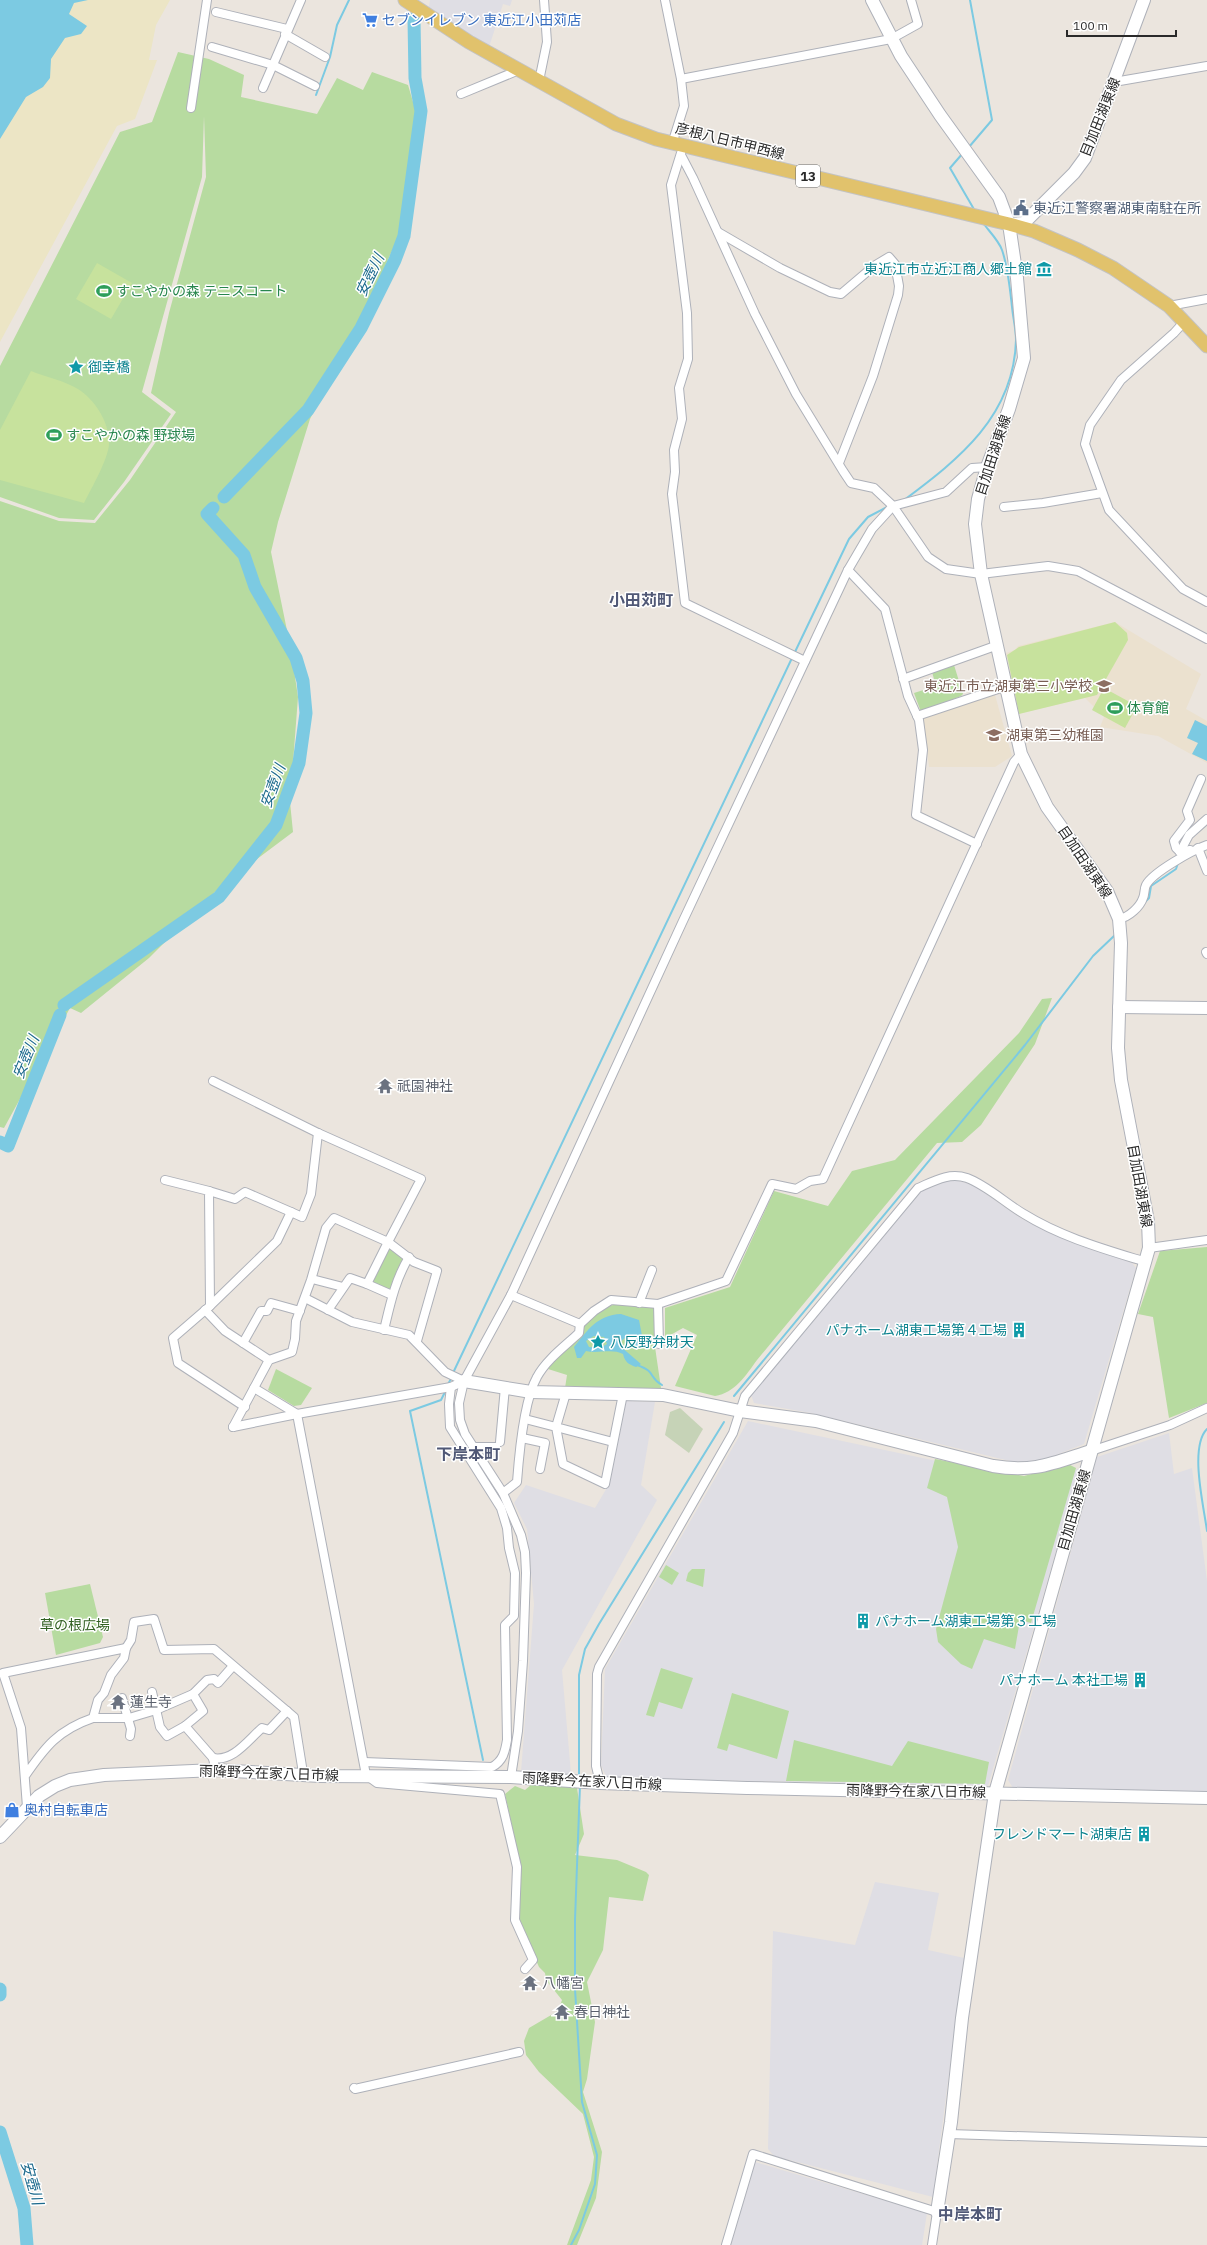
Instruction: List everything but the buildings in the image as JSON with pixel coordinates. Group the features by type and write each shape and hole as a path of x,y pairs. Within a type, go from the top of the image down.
{"main road":[{"name":"彦根八日市甲西線","path":"405,0 422,6 468,42 616,124 679,149 1010,224 1034,231 1078,250 1113,268 1169,306 1207,346"},
{"path":"872,0 891,39 940,115 999,197 1010,224"},
{"name":"目加田湖東線","path":"937,2212 949,2134 962,2018 995,1793 1149,1248 1148,1221 1121,1080 1118,1048 1121,943 1119,919 1107,891 1048,807 1021,754 981,574 975,524 978,499 987,466 1009,409 1024,358 1017,278 1010,224 1024,223 1074,173 1091,146 1144,0"},
{"path":"1119,1007 1207,1008"},
{"path":"464,1381 531,1392 663,1396 740,1411 816,1422 993,1466 1016,1470 1039,1468 1091,1451"},
{"name":"雨降野今在家八日市線","path":"0,1837 27,1807 55,1786 82,1777 214,1764 320,1776 366,1775 511,1777 600,1783 1207,1798"}],"street":[{"path":"191,108 207,0"},
{"path":"263,88 299,0"},
{"path":"539,81 547,42 544,0"},
{"path":"665,0 681,80 684,106 679,149 671,185 687,313 688,359 680,388 682,419 674,450 675,472 672,494 685,603 805,661"},
{"path":"681,80 891,39 918,24 911,0"},
{"path":"216,12 286,32 325,57"},
{"path":"212,47 273,65 315,86"},
{"path":"1114,82 1207,66"},
{"path":"461,94 519,70"},
{"path":"679,149 755,314 796,394 851,483 874,488 893,506 928,557 937,564 946,568 981,574 1048,566 1078,571 1207,639"},
{"path":"718,232 780,268 830,292 841,294 874,266 889,257 895,264 899,286 890,325 873,376 839,463"},
{"path":"1169,306 1207,299"},
{"path":"1184,322 1174,333 1121,380 1090,425 1085,444 1109,510 1183,589 1207,602"},
{"path":"511,1777 518,1731 523,1661 526,1564 521,1535 503,1493 475,1447 465,1434 460,1420 459,1403 464,1381 511,1295 682,923 848,570 872,529 893,506 946,492 972,468 987,466"},
{"path":"1004,507 1043,504 1102,494"},
{"path":"848,570 885,609 903,679 918,716 923,750 916,815 977,844"},
{"path":"903,679 998,645"},
{"path":"918,716 1006,686"},
{"path":"503,1493 517,1482 522,1438 531,1392 537,1377 546,1365 579,1333 580,1324 594,1311 611,1300 658,1304 726,1281 772,1184 796,1189 810,1181 823,1179 1014,762 1021,754"},
{"path":"1180,852 1176,848 1174,841 1190,820 1187,811 1201,779"},
{"path":"1180,852 1189,835 1207,819"},
{"path":"1180,852 1207,845"},
{"path":"1119,919 1128,917 1143,899 1146,885 1174,862 1197,848"},
{"path":"1197,848 1207,871"},
{"path":"212,1081 318,1133 421,1179 366,1284"},
{"path":"165,1180 235,1199 245,1192 302,1217 311,1194 318,1133"},
{"path":"600,1783 596,1766 597,1674 599,1667 733,1433 745,1396 918,1188 943,1177 954,1176 967,1178 1024,1215 1070,1238 1146,1262"},
{"path":"209,1191 208,1308 225,1331 269,1360"},
{"path":"245,1407 178,1363 173,1338 208,1308 277,1241 291,1212"},
{"path":"417,1341 437,1271 414,1262 388,1242 334,1218 326,1228 312,1279 296,1321 295,1339 292,1352 269,1360 233,1427 297,1414 451,1387 464,1381"},
{"path":"1149,1248 1207,1240"},
{"path":"384,1330 392,1295 402,1268 409,1257"},
{"path":"639,1303 652,1270"},
{"path":"328,1310 350,1278 392,1295"},
{"path":"312,1279 343,1287"},
{"path":"511,1295 580,1324"},
{"path":"305,1298 352,1322 409,1335 417,1341 445,1372 464,1381"},
{"path":"244,1343 261,1311 267,1311 271,1303 300,1311"},
{"path":"658,1304 659,1344"},
{"path":"364,1762 492,1767 499,1763 504,1754 507,1740 505,1625 514,1616 515,1574 509,1548 507,1528 501,1508 450,1427 449,1409 451,1387"},
{"path":"475,1447 498,1444 504,1387"},
{"path":"254,1388 297,1414 366,1775 377,1783 500,1794 517,1867 515,1920 533,1960 525,1969"},
{"path":"566,1393 556,1427 563,1464 606,1484 623,1394"},
{"path":"1091,1451 1170,1425 1207,1408"},
{"path":"526,1419 613,1442"},
{"path":"522,1438 544,1444 540,1469"},
{"path":"93,1718 98,1700 104,1693 110,1675 124,1658 134,1622 154,1619 164,1650 214,1650 294,1717 303,1773"},
{"path":"27,1807 21,1728 3,1673 126,1648"},
{"path":"25,1776 44,1749 73,1725 93,1718 129,1718 156,1710 193,1694 207,1680 214,1679 218,1683 233,1666"},
{"path":"152,1692 160,1727 167,1736 185,1726 203,1711 193,1694"},
{"path":"122,1698 132,1729 130,1736"},
{"path":"185,1726 214,1764 232,1755 262,1728 269,1730 286,1711"},
{"path":"354,2088 355,2090 519,2052"},
{"path":"949,2134 1207,2142"},
{"path":"726,2245 754,2154 937,2212 932,2245"}],"shaded area":[{"path":"430,0 512,0 510,6 503,4 488,50 428,12"},
{"name":"東近江市立湖東第三小学校","path":"1115,622 1201,674 1186,709 1207,721 1207,763 1158,736 1100,727 1104,717 1085,698 1017,714 1006,653 1015,650 1018,646"},
{"path":"995,695 1012,756 995,767 929,767 923,717"},
{"path":"952,1179 973,1185 1022,1219 1075,1243 1132,1263 1136,1268 1084,1444 1043,1460 1014,1462 811,1413 754,1403 751,1395 920,1192 938,1182"},
{"path":"626,1401 655,1402 641,1485 657,1500 562,1670 571,1774 521,1772 534,1604 527,1529 514,1503 526,1485 595,1508 608,1486"},
{"path":"748,1421 1040,1483 1080,1468 988,1786 607,1778 601,1765 605,1669"},
{"name":"パナホーム 本社工場","path":"1169,1433 1174,1474 1192,1468 1207,1581 1207,1793 1013,1788 1008,1780 1097,1457"},
{"path":"875,1882 939,1893 928,1950 964,1958 933,2197 774,2156 768,2149 773,1931 855,1945"},
{"path":"755,2162 927,2213 922,2245 731,2245"}],"green space":[{"path":"178,52 209,59 244,75 241,97 317,114 337,78 363,90 372,72 408,85 416,112 399,235 375,289 310,419 278,522 271,552 291,650 298,697 290,802 293,832 221,886 149,958 81,1013 70,1008 4,1128 0,1127 0,501 59,521 95,523 130,480 176,412 151,393 169,313 206,177 204,116 202,177 142,392 171,414 124,482 94,520 59,518 0,497 0,366 120,132 152,122"},
{"name":"すこやかの森 テニスコート","path":"97,263 132,283 111,319 76,299"},
{"name":"すこやかの森 野球場","path":"31,371 61,381 84,393 95,404 106,425 109,440 107,454 100,472 84,503 0,480 0,430"},
{"path":"1115,622 1127,633 1128,640 1097,695 1019,714 1007,655 1019,647"},
{"path":"954,665 963,694 921,712 914,693 936,686 932,672"},
{"name":"体育館","path":"1104,688 1137,706 1125,728 1092,710"},
{"path":"1052,998 1035,1044 981,1125 962,1142 937,1143 757,1360 749,1372 734,1387 715,1396 675,1386 697,1335 683,1328 665,1338 665,1308 730,1287 774,1191 828,1206 852,1171 895,1160 1019,1033 1042,999"},
{"path":"389,1244 406,1258 391,1291 371,1281"},
{"path":"1207,1247 1207,1403 1169,1418 1153,1317 1138,1314 1160,1251"},
{"path":"617,1304 655,1308 655,1347 661,1388 565,1388 567,1375 548,1369 586,1321 606,1308"},
{"path":"276,1369 312,1388 301,1405 294,1406 268,1390"},
{"path":"680,1408 703,1429 689,1453 665,1435 670,1412"},
{"path":"935,1459 1024,1476 1068,1464 1076,1468 1031,1623 1020,1620 1015,1649 984,1639 972,1669 961,1664 938,1642 936,1629 958,1547 947,1497 927,1488"},
{"path":"666,1565 679,1573 672,1585 659,1577"},
{"path":"692,1569 705,1569 703,1587 686,1581 688,1573"},
{"name":"草の根広場","path":"90,1584 103,1637 100,1643 56,1655 45,1593"},
{"path":"661,1668 693,1678 682,1709 659,1702 654,1717 646,1715"},
{"path":"732,1693 789,1711 777,1759 729,1744 727,1751 717,1748"},
{"path":"794,1740 892,1766 908,1741 989,1762 985,1784 786,1781"},
{"path":"532,1784 577,1788 584,1834 575,1855 617,1860 646,1872 649,1875 643,1901 609,1897 603,1950 587,1982 595,2022 587,2079 583,2092 602,2152 596,2198 577,2245 567,2245 591,2180 594,2157 583,2114 539,2072 526,2055 524,2041 529,2028 558,2011 562,2000 546,1980 545,1973 539,1967 517,1918 520,1863 505,1794 515,1786 525,1790"}],"sand":[{"path":"0,0 170,0 156,25 149,60 157,60 135,119 117,126 0,342"}],"water":[{"path":"0,0 88,0 74,3 69,14 87,26 81,34 65,38 51,59 50,78 43,87 26,97 0,139"},
{"path":"1195,720 1207,726 1207,761 1192,754 1198,743 1187,738"},
{"path":"621,1314 639,1320 644,1346 641,1348 634,1346 629,1335 620,1342 620,1346 641,1364 636,1367 627,1362 623,1354 614,1351 586,1351 581,1358 577,1358 574,1347 584,1335 599,1320","holes":["594,1336 604,1337 607,1344 600,1348 589,1347 586,1341"]}],"waterway":[{"path":"316,95 330,57 337,25 349,0"},
{"path":"969,147 992,120 970,0"},
{"name":"安壺川","path":"224,497 308,410 361,328 395,260 404,236 421,111 415,78 414,19"},
{"path":"963,153 950,168 975,211"},
{"path":"904,500 944,468 980,433 994,413 1005,391 1013,367 1016,336 1006,264 1001,247 983,223"},
{"path":"794,654 849,539 868,517 889,506"},
{"name":"安壺川","path":"64,1005 219,897 276,825 299,763 306,713 303,681 296,658 255,587 244,555 207,514 213,508"},
{"path":"453,1373 792,658"},
{"path":"1145,902 1149,898 1151,886 1176,869 1178,863"},
{"path":"734,1396 1025,1045 1093,956 1115,935"},
{"name":"安壺川","path":"0,1142 8,1146 60,1015"},
{"path":"637,1365 650,1372 662,1385"},
{"path":"447,1386 452,1377"},
{"path":"446,1390 441,1400 410,1411 483,1760"},
{"path":"579,1777 579,1675 585,1649 724,1422"},
{"path":"1207,1429 1202,1438 1199,1449 1198,1463 1207,1531"},
{"path":"571,2245 579,2230 595,2184 597,2155 582,2102 575,1989 575,1920 580,1785"},
{"name":"安壺川","path":"0,1989 0,1995"},
{"name":"安壺川","path":"0,2132 24,2208 27,2245"}],"place":[{"name":"セブンイレブン 東近江小田苅店","path":"370,20"},
{"name":"東近江警察署湖東南駐在所","path":"1021,208"},
{"name":"東近江市立近江商人郷土館","path":"1044,269"},
{"name":"すこやかの森 テニスコート","path":"104,291"},
{"name":"御幸橋","path":"76,367"},
{"name":"すこやかの森 野球場","path":"54,435"},
{"name":"東近江市立湖東第三小学校","path":"1104,686"},
{"name":"体育館","path":"1115,708"},
{"name":"湖東第三幼稚園","path":"994,735"},
{"name":"祇園神社","path":"385,1086"},
{"name":"パナホーム湖東工場第４工場","path":"1019,1330"},
{"name":"八反野弁財天","path":"598,1342"},
{"name":"パナホーム湖東工場第３工場","path":"863,1621"},
{"name":"パナホーム 本社工場","path":"1140,1680"},
{"name":"蓮生寺","path":"118,1702"},
{"name":"奥村自転車店","path":"12,1810"},
{"name":"フレンドマート湖東店","path":"1144,1834"},
{"name":"八幡宮","path":"530,1983"},
{"name":"春日神社","path":"562,2012"}],"district":[{"name":"小田苅町","path":"641,600"},
{"name":"下岸本町","path":"468,1454"},
{"name":"中岸本町","path":"970,2214"}]}
